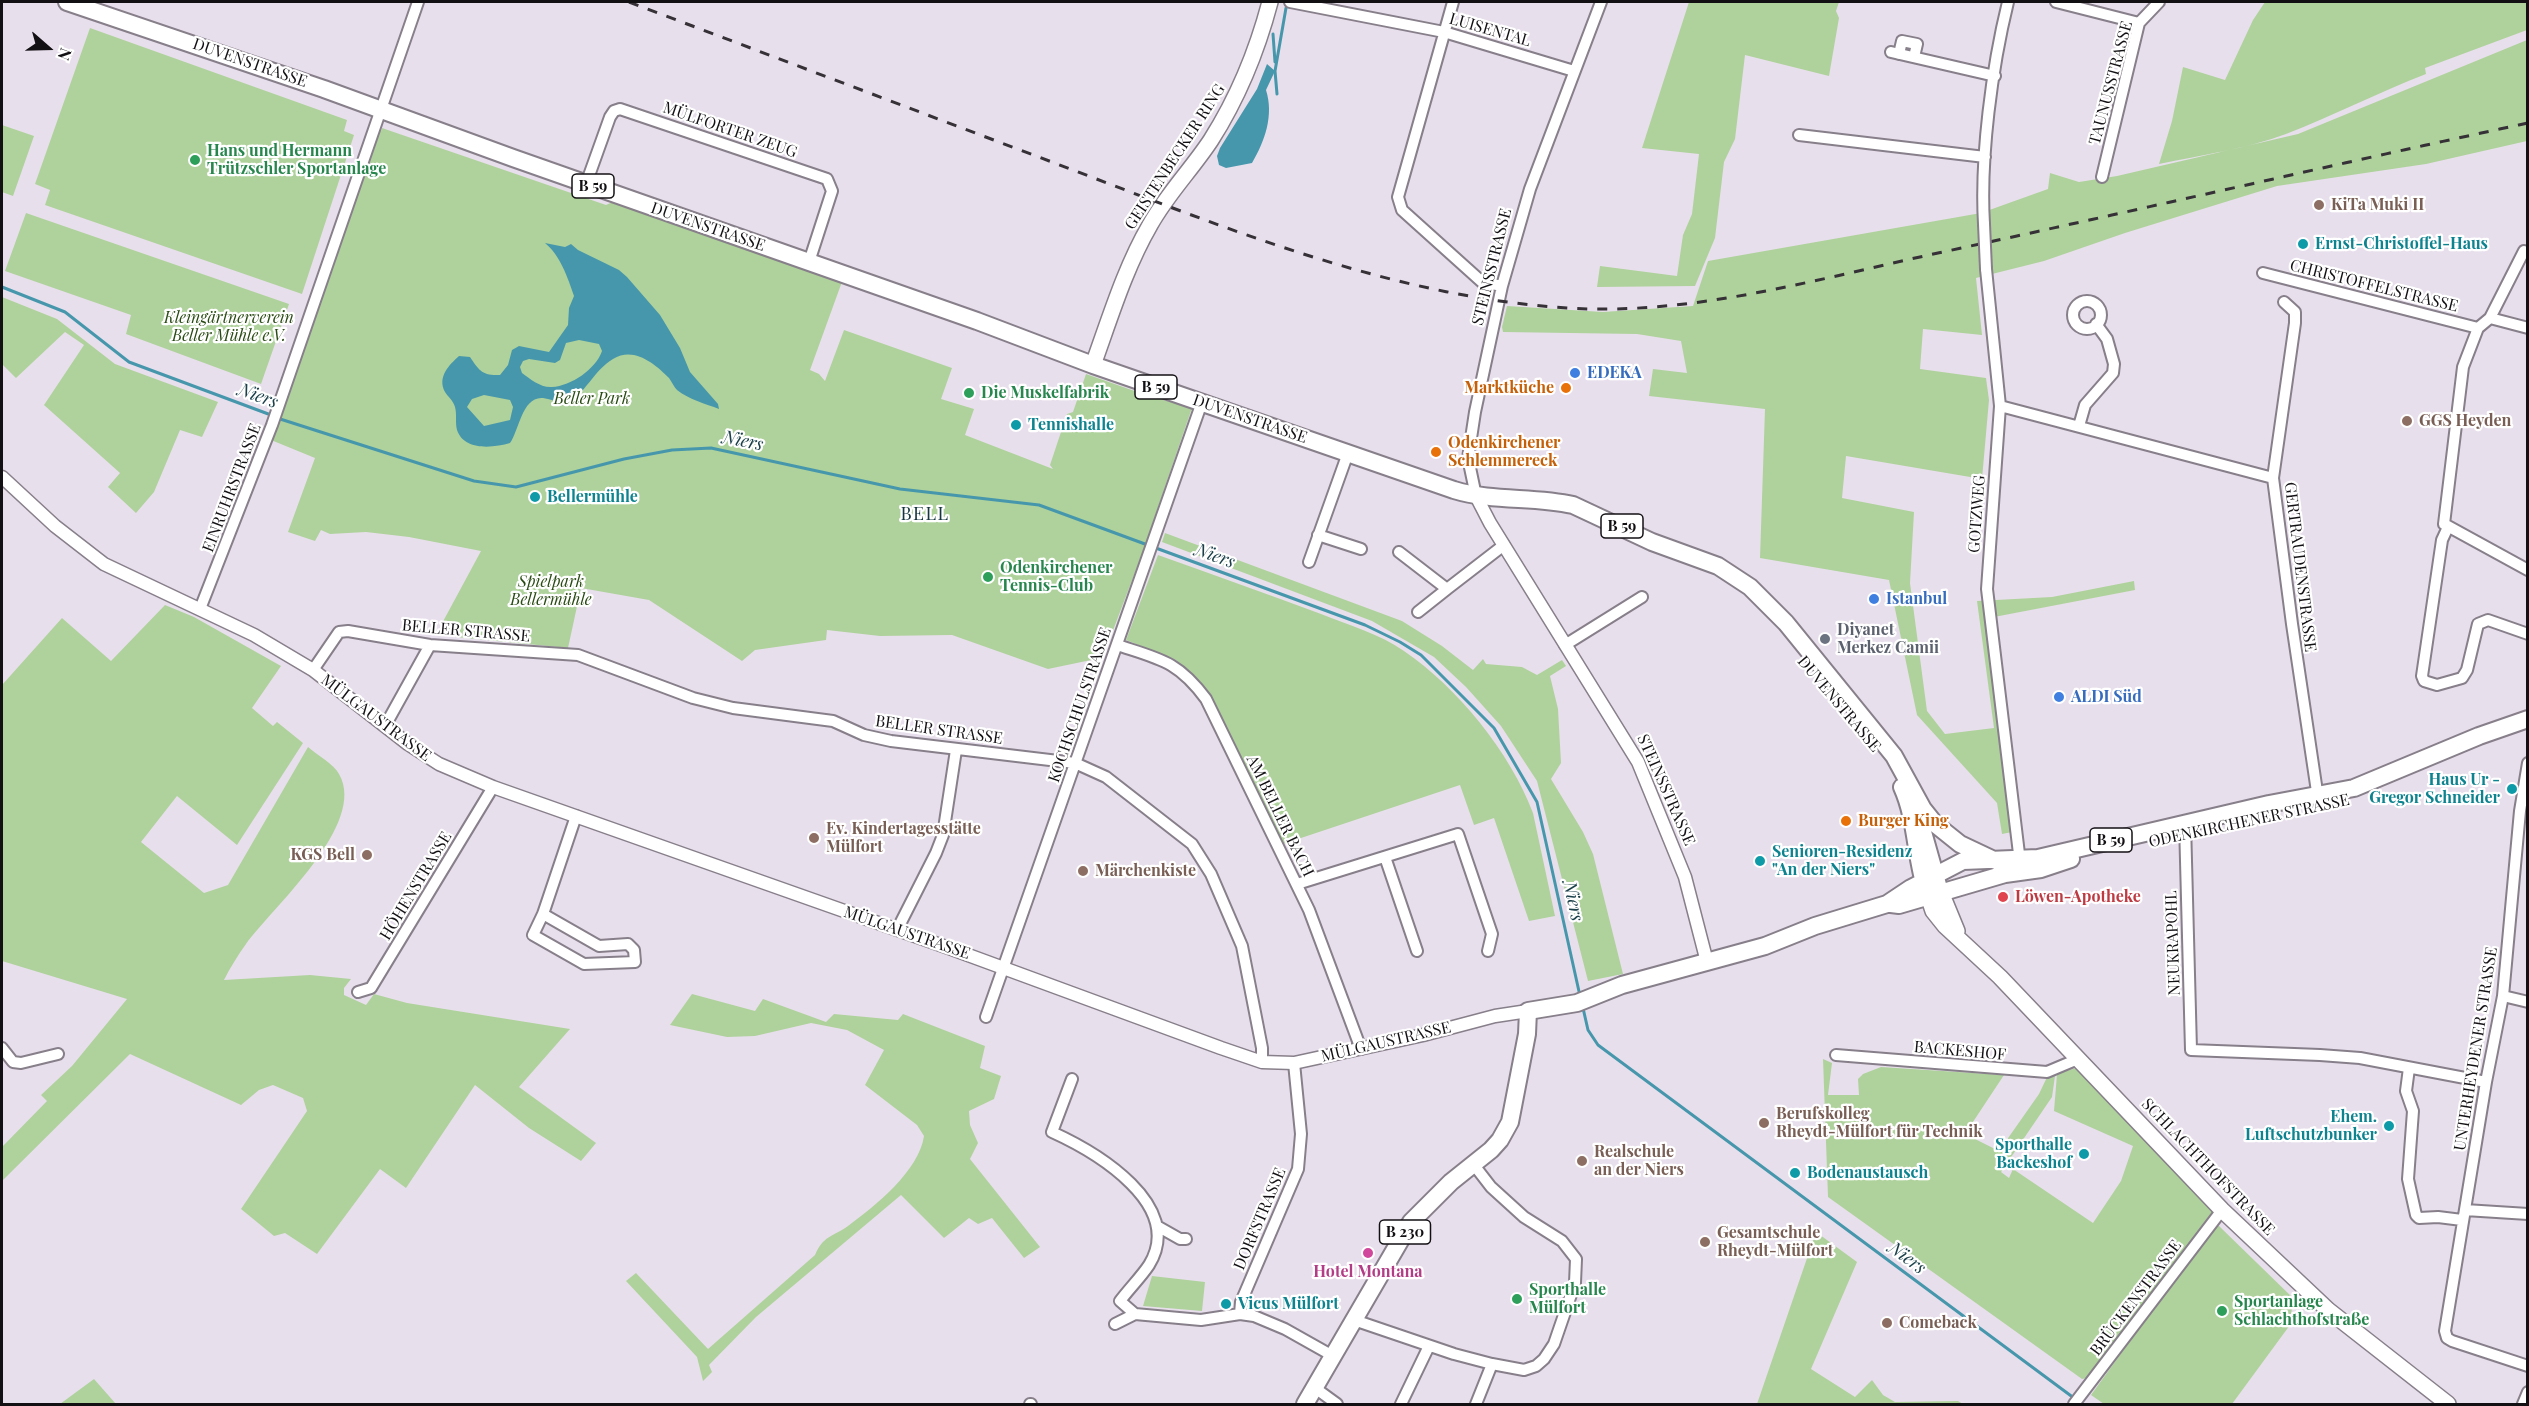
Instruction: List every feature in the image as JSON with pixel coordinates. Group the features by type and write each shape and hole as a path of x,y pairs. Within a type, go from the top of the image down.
{"main road":[{"name":"DUVENSTRASSE","path":"67,2 324,89 1093,365 1454,490 1476,496 1573,505 1683,555 1718,566 1750,587 1768,603 1894,756 1912,790"},
{"name":"GEISTENBECKER RING","path":"1093,365 1136,252 1149,226 1210,141 1243,84 1253,60 1270,2"},
{"name":"DUVENSTRASSE","path":"1683,555 1738,590 1761,611 1885,759 1905,793 1911,815 1917,862 1932,887"},
{"name":"ODENKIRCHENER STRASSE","path":"2318,800 2377,780 2479,736 2528,719"},
{"name":"ODENKIRCHENER STRASSE","path":"1932,887 2005,874 2020,866 2318,800 2373,792 2480,746 2528,730"},
{"name":"B 59","path":"1912,790 1923,809 1944,834 1972,851 1996,861"},
{"name":"B 59","path":"1912,790 1932,887"},
{"name":"ODENKIRCHENER STRASSE","path":"1932,887 1963,861 1996,861 2020,866"},
{"name":"MÜLGAUSTRASSE","path":"1528,1011 1583,1001 1622,985 1765,946 1815,926 1887,904 1899,905 1932,887"},
{"name":"SCHLACHTHOFSTRASSE","path":"1932,887 1933,911 1945,926 1959,937 2078,1059 2222,1210 2328,1310 2448,1404"},
{"name":"B 230","path":"1305,1404 1415,1217 1500,1140 1510,1122 1527,1031 1528,1011"}],"street":[{"name":"EINRUHRSTRASSE","path":"200,609 279,406 418,2"},
{"name":"LUISENTAL","path":"1290,2 1444,32 1574,70"},
{"path":"1453,2 1398,197 1402,210 1467,270 1482,282 1502,286"},
{"name":"STEINSSTRASSE","path":"1601,2 1530,189 1502,286 1475,412 1468,458 1476,496 1638,762 1685,877 1707,962"},
{"name":"GOTZWEG","path":"2008,2 1995,76 1985,157 1986,269 2000,406 1987,589 2020,866"},
{"path":"2056,2 2139,23"},
{"name":"TAUNUSSTRASSE","path":"2102,177 2139,23 2159,2"},
{"path":"1895,53 1995,76"},
{"name":"MÜLFORTER ZEUG","path":"586,183 610,117 614,111 620,109 827,179 832,191 809,262"},
{"path":"1799,135 1985,157"},
{"path":"2524,251 2490,318 2478,328 2463,367 2446,526 2436,576 2422,676 2424,681 2437,685 2462,678 2478,624 2488,620 2528,634"},
{"name":"CHRISTOFFELSTRASSE","path":"2263,273 2478,328"},
{"name":"GERTRAUDENSTRASSE","path":"2284,302 2295,312 2295,323 2273,478 2318,800"},
{"path":"2490,318 2528,327"},
{"path":"2079,426 2085,405 2113,373 2114,364 2107,339 2096,324"},
{"name":"KOCHSCHULSTRASSE","path":"986,1017 1202,402"},
{"path":"2000,406 2273,478"},
{"path":"1309,562 1348,453"},
{"name":"MÜLGAUSTRASSE","path":"2,477 55,526 104,564 137,582 254,635 313,670 439,765 493,787 1262,1062 1294,1063 1528,1011"},
{"path":"2446,526 2528,570"},
{"path":"1318,534 1361,549"},
{"path":"1418,612 1504,544"},
{"path":"1399,552 1447,589"},
{"path":"1565,645 1642,597"},
{"name":"BELLER STRASSE","path":"313,670 339,633 348,631 430,645 578,655 706,701 733,708 833,722 864,735 882,739 1075,763 1106,777 1192,844 1211,874 1242,946 1262,1048 1262,1062"},
{"path":"385,726 430,645"},
{"name":"AM BELLER BACH","path":"1117,645 1176,666 1197,686 1206,699 1296,884 1361,1049"},
{"path":"897,930 943,835 956,750"},
{"name":"UNTERHEYDENER STRASSE","path":"2528,763 2520,811 2503,996 2486,1082 2445,1331 2447,1338 2528,1366"},
{"name":"HÖHENSTRASSE","path":"358,992 371,988 493,787"},
{"path":"543,914 599,946 628,944 634,950 634,962 584,964 533,935 543,914 576,816"},
{"name":"NEUKRAPOHL","path":"2184,829 2192,1050 2320,1054 2360,1058 2409,1068"},
{"path":"1296,884 1458,834 1492,934 1488,951"},
{"path":"1386,857 1416,951"},
{"path":"2503,996 2528,1002"},
{"path":"1507,1014 1519,1018 1527,1031"},
{"path":"2,1048 13,1062 21,1063 58,1053"},
{"name":"BACKESHOF","path":"1836,1055 2034,1072 2047,1072 2078,1059"},
{"name":"DORFSTRASSE","path":"1240,1314 1241,1302 1298,1169 1301,1134 1294,1063"},
{"path":"2486,1082 2409,1068 2406,1091 2413,1112 2408,1179 2416,1215 2419,1218 2528,1214"},
{"path":"1071,1079 1052,1132 1088,1149 1125,1178 1143,1197 1154,1214 1157,1226 1155,1249 1150,1264 1120,1301 1136,1314"},
{"path":"1354,1320 1429,1346 1492,1364 1524,1370 1536,1366 1544,1359 1554,1344 1575,1283 1577,1265 1570,1250 1562,1241 1524,1217 1491,1187 1474,1165"},
{"name":"BRÜCKENSTRASSE","path":"2078,1400 2222,1210"},
{"path":"1157,1226 1180,1239 1186,1239"},
{"path":"1115,1324 1136,1314 1202,1320 1240,1314 1254,1316 1285,1329 1333,1356"},
{"path":"1401,1404 1429,1346"},
{"path":"1476,1404 1492,1364"},
{"path":"1315,1388 1337,1404"},
{"path":"2523,1404 2528,1392"}],"green space":[{"path":"1689,2 1839,2 1836,11 1839,18 1829,76 1745,55 1735,139 1724,162 1715,238 1695,286 1597,287 1600,266 1677,276 1683,235 1692,214 1699,154 1642,148"},
{"path":"2265,2 2527,2 2527,30 2425,68 2426,74 2286,134 2239,148 2159,164 2172,121 2183,67 2225,80 2253,20"},
{"name":"Hans und Hermann Trützschler Sportanlage","path":"90,28 347,120 344,131 354,135 302,294 45,205 50,190 35,184"},
{"path":"2527,40 2527,141 2426,164 2277,186 2125,233 2044,261 1976,278 1982,335 1923,329 1920,369 1986,378 1989,400 1982,479 1846,456 1842,498 1914,512 1910,583 1927,711 1945,734 1994,728 1977,601 2052,597 2134,581 2135,590 1994,617 2022,830 2002,834 1997,803 1917,715 1889,580 1760,558 1765,409 1649,396 1653,369 1687,373 1681,341 1637,334 1503,332 1507,306 1603,312 1693,306 1708,261 1981,213 2048,189 2050,173 2079,182 2117,176 2298,134"},
{"path":"2,125 34,136 13,196 2,192"},
{"name":"Beller Park","path":"382,128 606,205 617,200 843,279 810,370 819,374 825,381 844,330 952,368 941,399 974,409 965,435 1053,469 1050,465 1067,414 1073,412 1086,374 1192,408 1142,554 1101,662 1091,660 1048,669 952,635 880,636 827,630 826,640 755,650 742,661 649,600 581,588 568,648 456,637 440,627 481,551 409,537 366,532 330,534 321,530 315,541 288,532 315,458 271,440 378,131"},
{"name":"Kleingärtnerverein Beller Mühle e.V.","path":"26,213 289,304 261,384 126,334 131,315 5,271"},
{"path":"2,297 57,319 115,364 218,402 202,437 180,430 154,492 136,513 108,487 120,473 44,405 84,345 65,332 16,378 2,364"},
{"path":"1165,533 1402,621 1442,646 1473,670 1483,659 1486,664 1522,667 1537,675 1562,660 1566,666 1550,676 1558,709 1561,763 1551,779 1583,832 1593,854 1623,974 1588,981 1537,781 1501,726 1466,687 1434,657 1372,621 1162,542"},
{"path":"1158,555 1374,635 1404,651 1444,683 1480,723 1511,767 1523,790 1533,813 1555,916 1529,921 1494,818 1474,825 1460,785 1283,844 1215,705 1195,677 1176,660 1126,640"},
{"path":"165,605 194,617 281,666 252,708 273,726 277,722 303,743 237,845 177,796 141,842 204,893 228,885 308,747 337,770 344,794 340,817 329,840 294,888 246,944 224,980 310,975 351,979 344,988 344,995 366,1005 374,994 407,1003 570,1029 519,1087 596,1143 581,1161 529,1128 475,1085 406,1188 380,1169 317,1254 285,1233 274,1236 241,1209 307,1111 303,1098 273,1085 259,1090 241,1105 130,1054 2,1181 2,1147 47,1101 41,1095 72,1066 127,999 2,961 2,685 62,618 111,661"},
{"path":"692,994 755,1011 763,999 826,1022 834,1014 898,1020 903,1014 985,1046 980,1068 1001,1076 994,1099 969,1111 970,1125 978,1143 970,1159 1040,1247 1024,1258 992,1218 978,1224 969,1218 944,1238 901,1195 756,1317 709,1365 712,1372 703,1381 697,1357 626,1281 636,1273 708,1349 815,1255 828,1237 848,1226 883,1198 914,1162 924,1136 917,1125 865,1085 884,1050 847,1030 811,1023 755,1036 727,1037 670,1025"},
{"path":"1823,1059 1832,1063 1828,1095 1859,1095 1858,1079 1863,1074 1881,1067 2004,1075 1965,1134 1999,1151 2039,1094 2048,1075 2055,1076 2052,1097 2001,1172 2009,1178 2013,1169 2093,1223 2121,1181 2133,1146 2054,1111 2057,1074 2076,1068 2220,1207 2087,1378 2082,1379 1828,1197"},
{"name":"Sportanlage Schlachthofstraße","path":"2213,1226 2219,1226 2293,1298 2290,1325 2232,1404 2104,1404 2091,1395"},
{"path":"1816,1232 1857,1262 1811,1369 1855,1397 1872,1380 1883,1395 1895,1402 1958,1401 1963,1404 1757,1404"},
{"path":"1152,1276 1205,1282 1202,1311 1143,1306"},
{"path":"94,1379 116,1404 60,1404"}],"water":[{"path":"1267,64 1275,71 1266,90 1269,118 1257,155 1252,163 1226,168 1219,165 1217,156 1220,148 1257,89"},
{"path":"545,243 565,247 571,244 578,250 619,270 627,277 660,315 680,348 690,372 718,404 719,409 681,393 669,378 644,358 621,356 606,364 567,404 543,398 530,402 510,443 488,447 466,442 457,430 455,407 443,387 443,376 451,363 459,356 470,357 482,371 500,375 508,365 512,350 519,346 549,352 568,325 569,308 574,296 563,267","holes":["579,340 599,344 602,351 589,370 575,380 548,387 536,383 522,373 520,367 523,361 529,359 555,363 560,360 566,343","484,395 510,400 513,407 510,420 484,426 467,407 472,399"]}],"waterway":[{"path":"1277,94 1275,71 1286,8"},
{"path":"1273,34 1275,62"},
{"name":"Niers","path":"2,287 65,312 129,362 271,415"},
{"name":"Niers","path":"277,418 474,481 516,487 624,459 672,450 711,448 900,489 1039,505 1365,625 1421,655 1494,728 1537,802 1580,996"},
{"name":"Niers","path":"1583,1008 1588,1030 1598,1045 2082,1404"}],"railway":[{"path":"629,2 1254,238 1377,276 1503,301 1567,308 1614,309 1661,306 1754,293 2528,123"}],"place":[{"name":"Hans und Hermann Trützschler Sportanlage","path":"195,160"},
{"name":"KiTa Muki II","path":"2319,205"},
{"name":"Ernst-Christoffel-Haus","path":"2303,244"},
{"name":"EDEKA","path":"1575,373"},
{"name":"Marktküche","path":"1566,388"},
{"name":"Die Muskelfabrik","path":"969,393"},
{"name":"GGS Heyden","path":"2407,421"},
{"name":"Tennishalle","path":"1016,425"},
{"name":"Odenkirchener Schlemmereck","path":"1436,452"},
{"name":"Bellermühle","path":"535,497"},
{"name":"Odenkirchener Tennis-Club","path":"988,577"},
{"name":"Istanbul","path":"1874,599"},
{"name":"Diyanet Merkez Camii","path":"1825,639"},
{"name":"ALDI Süd","path":"2059,697"},
{"name":"Haus Ur - Gregor Schneider","path":"2512,789"},
{"name":"Burger King","path":"1846,821"},
{"name":"Ev. Kindertagesstätte Mülfort","path":"814,838"},
{"name":"KGS Bell","path":"367,855"},
{"name":"Senioren-Residenz \"An der Niers\"","path":"1760,861"},
{"name":"Märchenkiste","path":"1083,871"},
{"name":"Löwen-Apotheke","path":"2003,897"},
{"name":"Berufskolleg Rheydt-Mülfort für Technik","path":"1764,1123"},
{"name":"Ehem. Luftschutzbunker","path":"2389,1126"},
{"name":"Sporthalle Backeshof","path":"2084,1154"},
{"name":"Realschule an der Niers","path":"1582,1161"},
{"name":"Bodenaustausch","path":"1795,1173"},
{"name":"Gesamtschule Rheydt-Mülfort","path":"1705,1242"},
{"name":"Hotel Montana","path":"1368,1253"},
{"name":"Sporthalle Mülfort","path":"1517,1299"},
{"name":"Vicus Mülfort","path":"1226,1304"},
{"name":"Sportanlage Schlachthofstraße","path":"2222,1311"},
{"name":"Comeback","path":"1887,1323"}],"district":[{"name":"BELL","path":"925,514"}],"park label":[{"name":"Spielpark Bellermühle","path":"551,591"}]}
